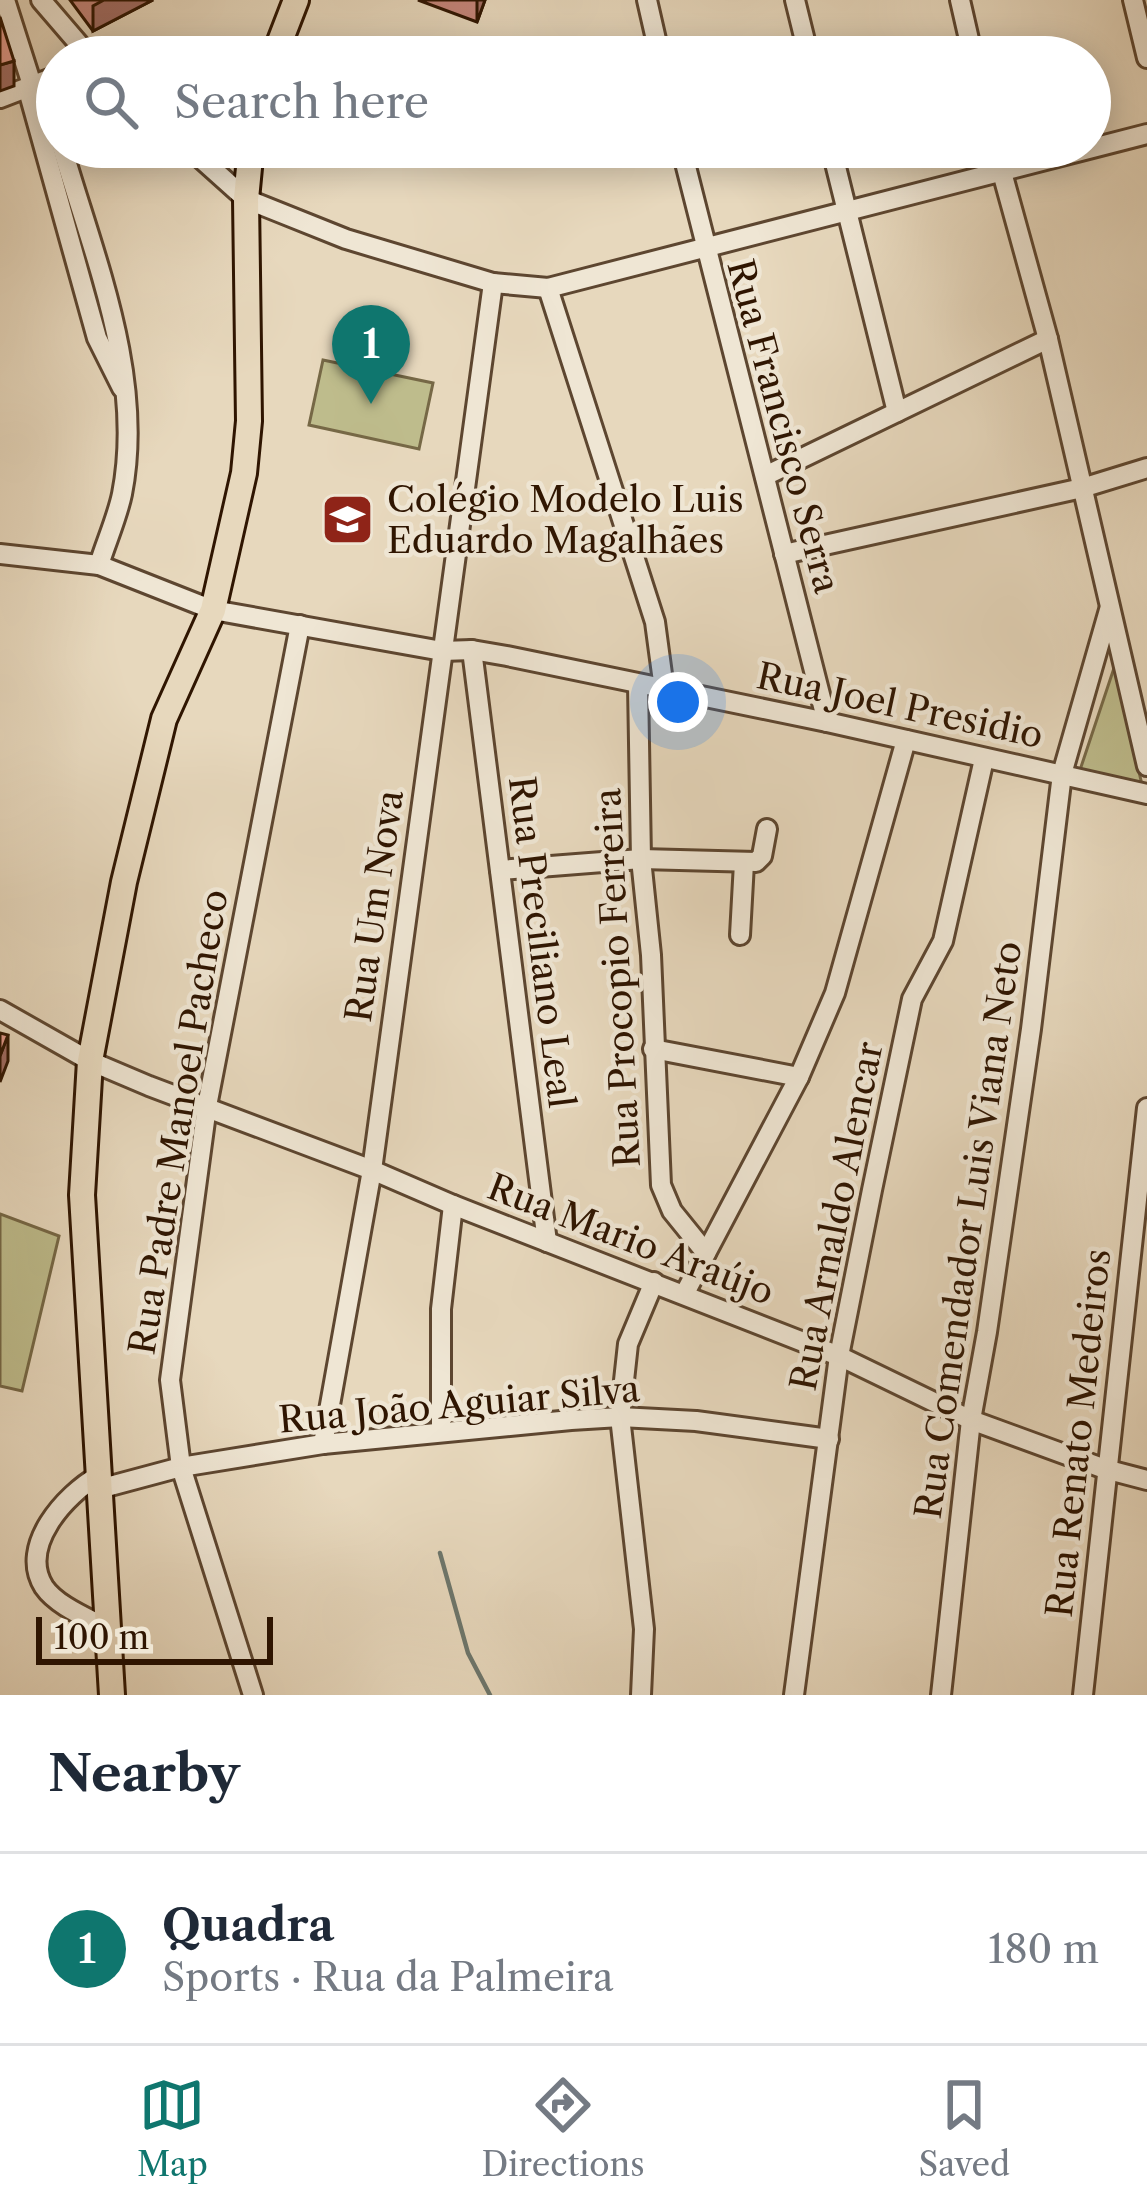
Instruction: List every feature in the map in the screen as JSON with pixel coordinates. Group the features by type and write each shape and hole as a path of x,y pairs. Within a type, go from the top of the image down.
{"main road":[{"path":"282,36 296,0"},
{"path":"112,1695 82,1195 90,1060 124,882 164,718 213,610 247,453 249,168"}],"street":[{"path":"5,0 36,72"},
{"path":"41,0 72,36"},
{"path":"647,0 655,36"},
{"path":"795,0 804,36"},
{"path":"960,0 969,36"},
{"path":"1133,0 1147,58"},
{"path":"0,98 36,86"},
{"path":"1111,143 1147,134"},
{"path":"61,168 97,338 123,390 127,440 122,496 98,565"},
{"path":"65,168 71,210"},
{"path":"211,168 246,199 346,239 493,283 548,289 1016,168"},
{"name":"Rua Francisco Serra","path":"686,168 827,722"},
{"path":"836,168 897,412"},
{"path":"1000,168 1048,339 1147,766"},
{"name":"Rua Um Nova","path":"323,1444 372,1169 493,283"},
{"path":"548,289 655,622 664,689"},
{"path":"765,476 1048,339"},
{"path":"784,554 1082,488 1147,468"},
{"name":"Rua Joel Presidio","path":"0,554 98,565 213,610 442,651 472,650 827,722 1147,794"},
{"name":"Rua Comendador Luis Viana Neto","path":"940,1695 970,1420 1031,1029 1062,774 1109,610"},
{"name":"Rua Padre Manoel Pacheco","path":"253,1695 181,1467 170,1380 207,1106 300,625"},
{"name":"Rua Preciliano Leal","path":"472,650 547,1242"},
{"name":"Rua Procopio Ferreira","path":"638,684 641,859 651,955 661,1185 672,1211 706,1253"},
{"path":"685,1293 800,1077 835,993 906,740"},
{"name":"Rua Arnaldo Alencar","path":"794,1695 839,1356 912,999 943,941 984,759"},
{"path":"500,869 641,859 756,862 762,856 766,829"},
{"path":"740,934 744,863"},
{"name":"Rua Mario Araújo","path":"0,1010 90,1060 685,1293 839,1356 970,1420 1147,1480"},
{"path":"653,1048 800,1077"},
{"name":"Rua Renato Medeiros","path":"1083,1695 1147,1108"},
{"path":"442,1432 441,1310 453,1205"},
{"path":"641,1695 644,1629 620,1417 628,1344 654,1282"},
{"name":"Rua João Aguiar Silva","path":"98,1483 323,1444 620,1417 696,1421 829,1439"},
{"path":"98,1483 73,1494 48,1523 39,1547 39,1574 44,1587 62,1603 108,1629"}],"shaded area":[{"path":"323,360 433,383 419,449 309,425"},
{"path":"1115,665 1142,785 1079,773"},
{"path":"0,1214 59,1236 22,1391 0,1386"}],"building":[{"path":"0,17 14,61 0,65"},
{"path":"0,1033 8,1035 0,1056"}],"waterway":[{"path":"440,1553 468,1653 490,1695"}],"place":[{"name":"Quadra","path":"371,404"},
{"name":"Colégio Modelo Luis Eduardo Magalhães","path":"348,520"}]}
